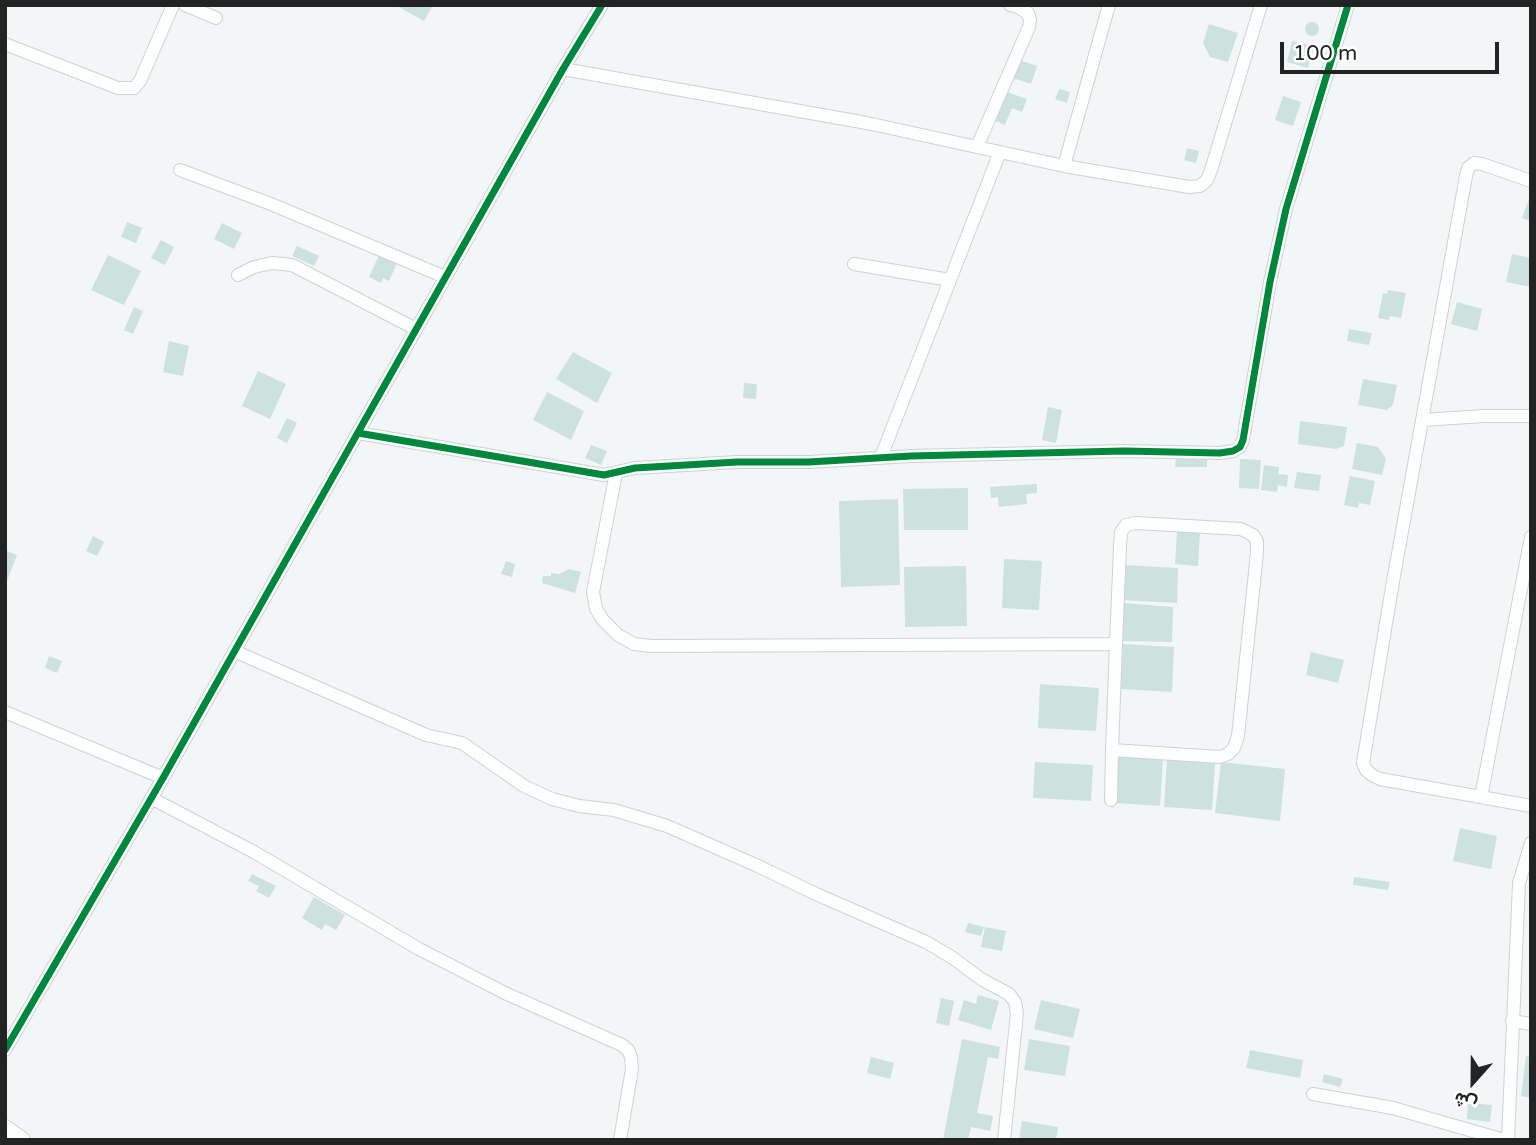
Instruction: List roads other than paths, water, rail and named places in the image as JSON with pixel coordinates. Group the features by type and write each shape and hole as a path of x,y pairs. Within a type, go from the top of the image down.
{"street":[{"path":"5,44 118,88 134,88 173,5"},
{"path":"184,5 216,18"},
{"path":"5,1050 163,778 563,69 602,5"},
{"path":"977,147 1029,27 1028,13 1010,5"},
{"path":"1064,166 1109,5"},
{"path":"563,69 867,123 1064,166 1189,187 1200,186 1207,180 1211,170 1261,5"},
{"path":"358,433 604,475 635,468 737,461 809,462 881,457 1233,451 1240,447 1243,440 1270,282 1286,209 1348,5"},
{"path":"881,457 1000,152"},
{"path":"1531,181 1482,163 1474,163 1468,168 1363,763 1366,770 1380,779 1531,806"},
{"path":"180,170 271,204 445,277"},
{"path":"238,275 254,267 272,263 292,265 416,329"},
{"path":"854,264 950,280"},
{"path":"1422,420 1531,416"},
{"path":"616,472 593,592 596,609 603,620 618,635 634,644 1116,644"},
{"path":"1111,800 1112,750 1121,532 1126,525 1136,523 1241,529 1253,535 1257,541 1257,553 1238,736 1234,748 1220,757 1112,750"},
{"path":"1481,797 1531,537"},
{"path":"234,651 426,735 462,743 524,786 552,799 579,806 614,810 667,826 758,866 926,942 981,979 1009,993 1015,1002 1017,1013 1004,1140"},
{"path":"5,712 163,778"},
{"path":"151,798 254,852 419,948 508,994 622,1045 631,1057 632,1069 620,1140"},
{"path":"1313,1094 1393,1108 1506,1140 1519,883 1531,843"},
{"path":"1512,1021 1531,1024"},
{"path":"5,1128 22,1140"}]}
